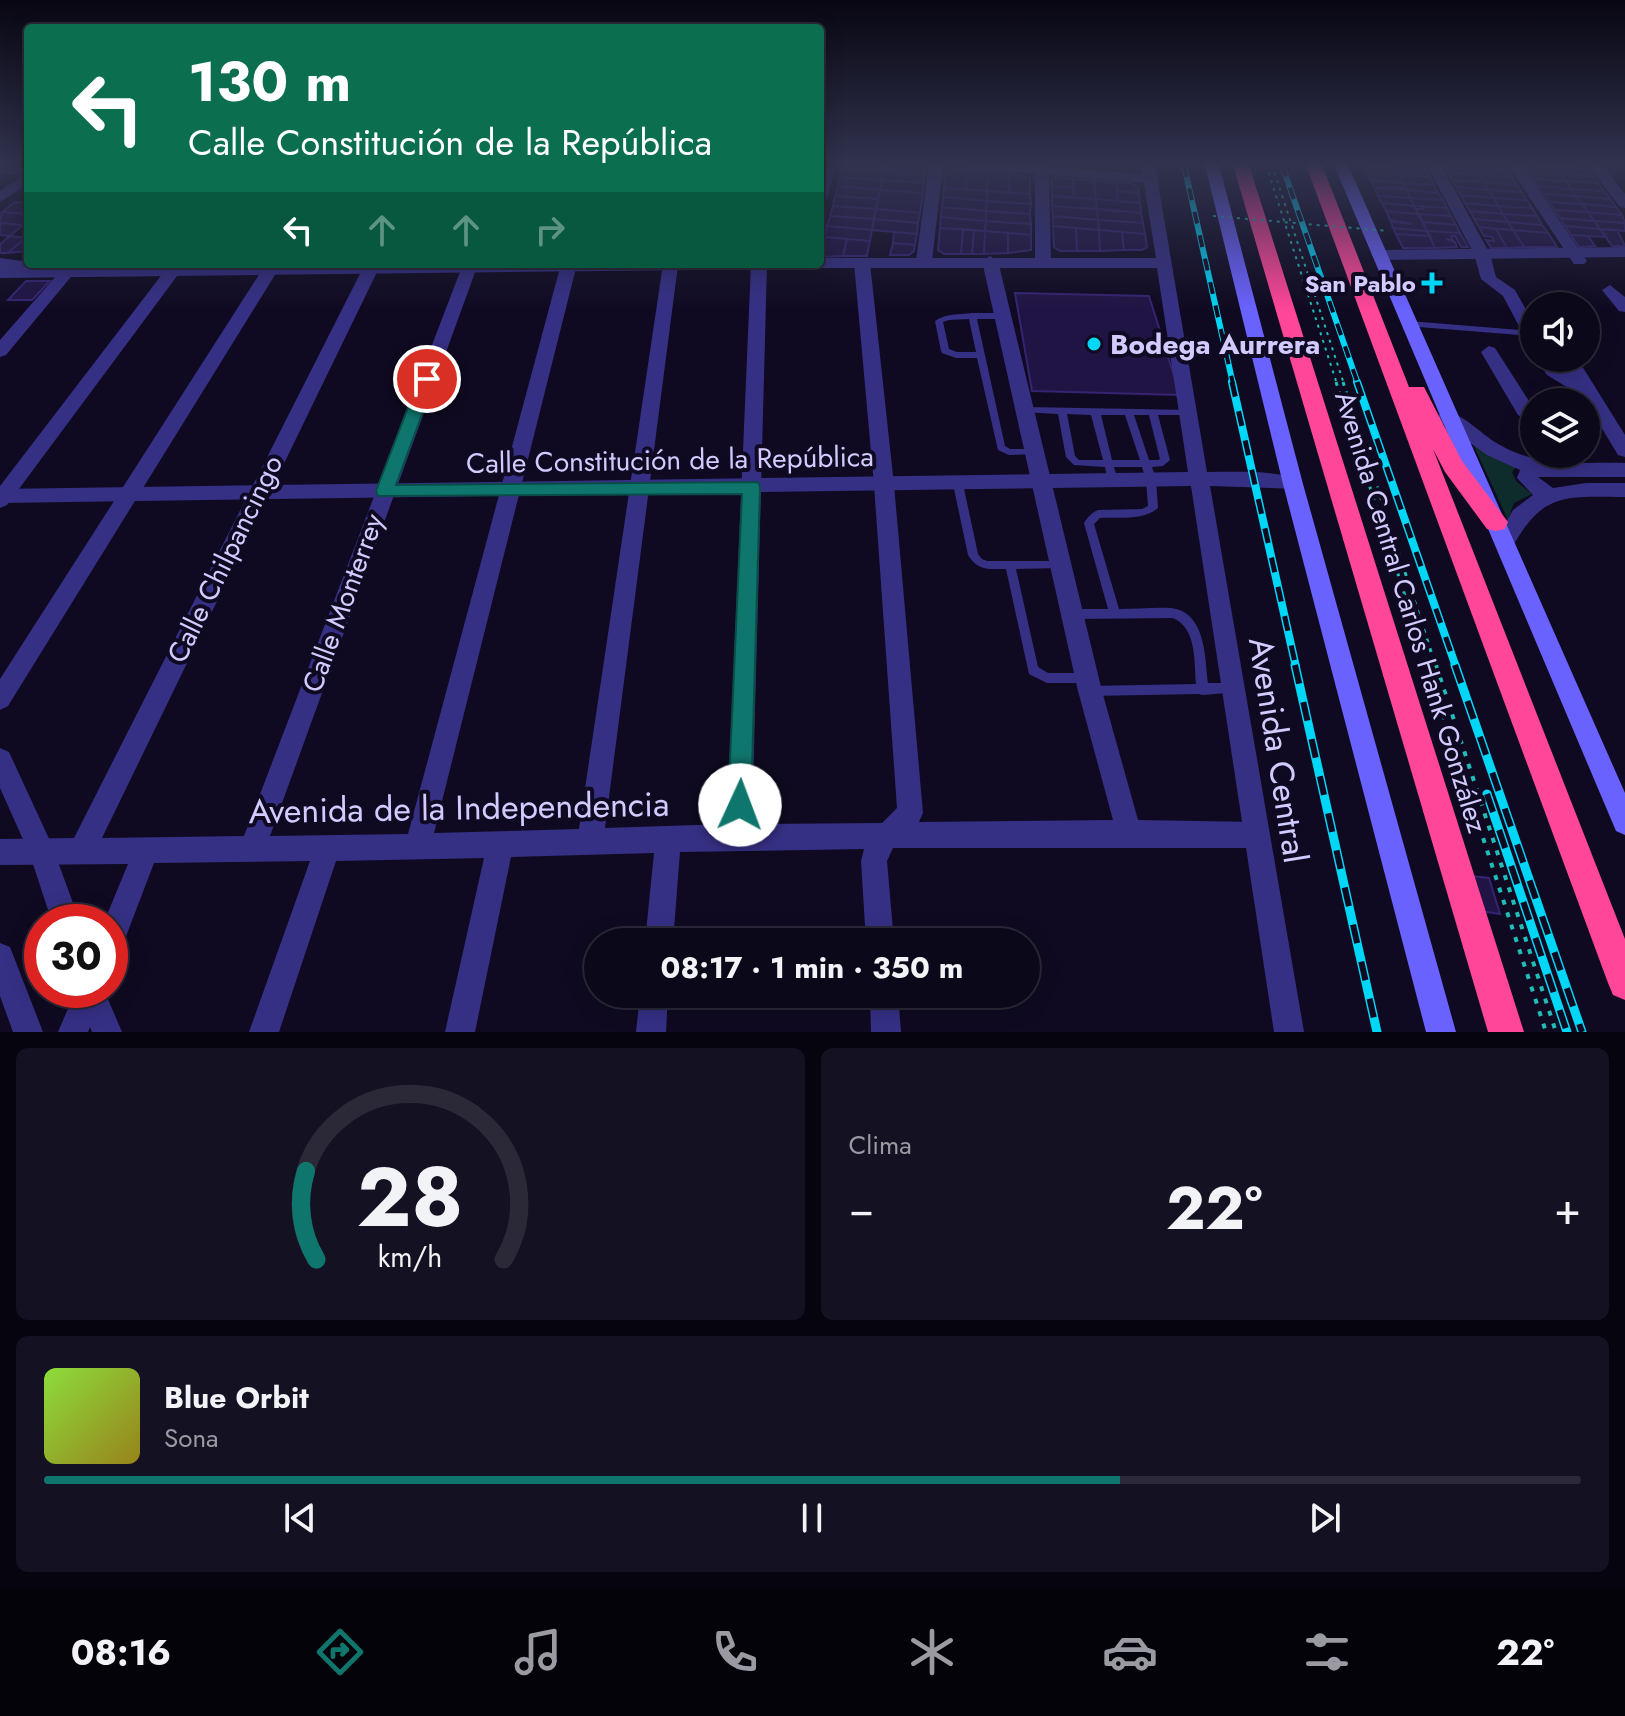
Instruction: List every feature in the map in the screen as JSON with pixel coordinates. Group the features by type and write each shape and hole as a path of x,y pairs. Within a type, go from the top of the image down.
{"highway":[{"name":"Avenida Central Carlos Hank González","path":"1256,213 1506,1032"},
{"name":"Avenida Central Carlos Hank González","path":"1333,213 1625,983"},
{"path":"1387,355 1412,384 1453,466 1501,532"}],"main road":[{"path":"1224,213 1293,484 1441,1032"},
{"path":"1361,213 1625,822"}],"street":[{"path":"924,261 930,213"},
{"path":"1042,213 1043,261"},
{"name":"Avenida Central","path":"1156,213 1289,1032"},
{"path":"1459,213 1489,279 1509,293 1520,311"},
{"path":"1547,213 1576,257"},
{"path":"1380,259 1576,257 1625,252"},
{"path":"1576,257 1625,261"},
{"path":"990,261 1089,684 1129,833"},
{"path":"0,263 24,263"},
{"path":"824,263 1164,263"},
{"path":"862,263 884,485 910,813 878,845 874,861 879,928"},
{"path":"48,268 67,272"},
{"path":"0,273 154,268"},
{"path":"1,497 175,268"},
{"path":"239,268 304,268"},
{"name":"Calle Chilpancingo","path":"81,852 371,268"},
{"name":"Calle Monterrey","path":"252,850 384,491 458,268"},
{"path":"418,847 568,268"},
{"path":"590,840 641,487 678,268"},
{"path":"739,837 759,268"},
{"path":"0,699 270,270"},
{"path":"0,351 67,272"},
{"path":"1489,352 1520,404"},
{"path":"1555,372 1582,388"},
{"path":"1600,410 1625,450"},
{"path":"1447,417 1472,437 1506,456 1545,469"},
{"path":"1600,425 1610,426"},
{"path":"1553,496 1536,488 1527,478 1529,471 1625,470"},
{"name":"Calle Constitución de la República","path":"1,497 958,484 1040,481 1111,472 1148,472 1199,479 1256,479 1293,484"},
{"path":"1501,532 1524,510 1570,490 1625,490"},
{"path":"0,760 42,852 60,904"},
{"name":"Avenida de la Independencia","path":"0,852 327,849 739,837 1129,833 1256,835"},
{"path":"660,928 668,839"},
{"path":"460,1032 500,845"},
{"path":"264,1032 327,849"},
{"path":"125,904 146,851"},
{"path":"0,957 28,1032"},
{"path":"73,1032 83,1008"},
{"path":"97,1008 107,1032"},
{"path":"651,1032 653,1008"},
{"path":"885,1008 886,1032"}],"lane":[{"path":"972,316 1001,448 1014,453 1034,452"},
{"path":"979,355 948,353 939,324 944,318 1003,316"},
{"path":"1409,324 1520,329"},
{"path":"1024,410 1189,412"},
{"path":"1062,411 1072,459 1111,472"},
{"path":"1095,411 1111,472"},
{"path":"1148,472 1165,460 1152,411"},
{"path":"1115,613 1089,523 1098,514 1150,511 1153,508 1148,472 1128,412"},
{"path":"958,484 974,559 982,564 1060,564"},
{"path":"1010,565 1033,670 1047,678 1089,684 1203,690 1235,688"},
{"path":"1072,614 1174,613 1186,616 1192,626 1203,690"}],"path":[{"path":"1284,213 1546,1032"},
{"path":"1285,213 1556,1032"},
{"path":"1213,216 1388,231 1392,238"}],"green space":[{"path":"1473,444 1516,467 1512,472 1516,481 1532,494 1514,503 1508,520"}],"building":[{"path":"2,213 24,214 23,225 0,223"},
{"path":"831,213 875,213 874,219 830,216"},
{"path":"875,213 920,213 918,223 874,219"},
{"path":"941,213 986,213 986,221 941,217"},
{"path":"986,213 1018,213 1030,214 1031,224 986,221"},
{"path":"1053,213 1097,213 1098,220 1053,216"},
{"path":"1097,213 1141,213 1143,223 1098,220"},
{"path":"1387,213 1418,214 1427,231 1393,228 1391,222 1412,224 1390,220"},
{"path":"1450,213 1451,216 1418,214"},
{"path":"1471,213 1494,213 1503,214 1508,222 1474,219"},
{"path":"1535,213 1537,216 1503,214"},
{"path":"1556,213 1589,213 1594,221 1560,218"},
{"path":"1589,213 1622,215 1625,223 1594,221"},
{"path":"1418,214 1451,216 1456,225 1423,222"},
{"path":"1503,214 1537,216 1542,225 1508,222"},
{"path":"830,216 874,219 872,230 827,226"},
{"path":"1053,216 1098,220 1099,230 1053,226"},
{"path":"941,217 986,221 985,231 940,228"},
{"path":"1560,218 1594,221 1600,229 1565,226"},
{"path":"874,219 918,223 917,234 872,230"},
{"path":"1474,219 1508,222 1513,230 1479,227"},
{"path":"1098,220 1143,223 1145,234 1099,230"},
{"path":"986,221 1031,224 1031,235 985,231"},
{"path":"1594,221 1625,223 1625,231 1600,229"},
{"path":"1423,222 1456,225 1460,233 1427,231"},
{"path":"1508,222 1542,225 1548,233 1513,230"},
{"path":"0,223 23,225 10,236 0,235"},
{"path":"827,226 872,230 870,241 825,237"},
{"path":"1053,226 1076,228 1077,251 1060,251 1054,247"},
{"path":"1565,226 1600,229 1606,237 1571,235"},
{"path":"1479,227 1496,229 1507,248 1491,248 1486,240 1494,241 1492,237 1484,236"},
{"path":"940,228 963,229 961,254 944,254 938,250"},
{"path":"1076,228 1099,230 1100,251 1077,251"},
{"path":"1393,228 1427,231 1430,236 1396,234"},
{"path":"963,229 974,230 972,254 961,254"},
{"path":"1496,229 1513,230 1524,247 1507,248"},
{"path":"1600,229 1617,230 1625,246 1612,246"},
{"path":"974,230 985,231 984,254 972,254"},
{"path":"1099,230 1122,232 1124,250 1100,251"},
{"path":"1513,230 1548,233 1557,247 1524,247"},
{"path":"985,231 1008,233 1008,253 984,254"},
{"path":"1427,231 1460,233 1468,247 1461,247 1455,236 1451,236 1453,240 1446,239 1455,242 1457,247 1435,248"},
{"path":"894,232 917,234 915,245 893,243"},
{"path":"1122,232 1145,234 1147,247 1124,250"},
{"path":"1008,233 1031,235 1031,250 1008,253"},
{"path":"1396,234 1430,236 1435,248 1403,248"},
{"path":"1571,235 1588,236 1595,246 1579,247"},
{"path":"10,236 24,238 7,253 0,253 0,244"},
{"path":"825,237 847,239 843,256 824,257"},
{"path":"847,239 870,241 867,256 843,256"},
{"path":"24,240 24,251 7,253"},
{"path":"893,243 915,245 914,251 909,255 890,255"},
{"path":"26,281 50,281 32,300 8,300"},
{"name":"Bodega Aurrera","path":"1015,293 1149,296 1180,395 1032,391"},
{"path":"1471,876 1489,878 1500,914 1481,911"}],"railway":[{"path":"1195,213 1233,384"},
{"path":"1299,213 1358,384"},
{"path":"1232,382 1296,667"},
{"path":"1357,382 1456,667"},
{"path":"1295,665 1377,1032"},
{"path":"1455,665 1582,1032"},
{"path":"1487,794 1567,1032"}],"place":[{"name":"San Pablo","path":"1432,283"},
{"name":"Bodega Aurrera","path":"1094,344"}],"route":[{"path":"427,379 384,491 752,487 740,805"}]}
